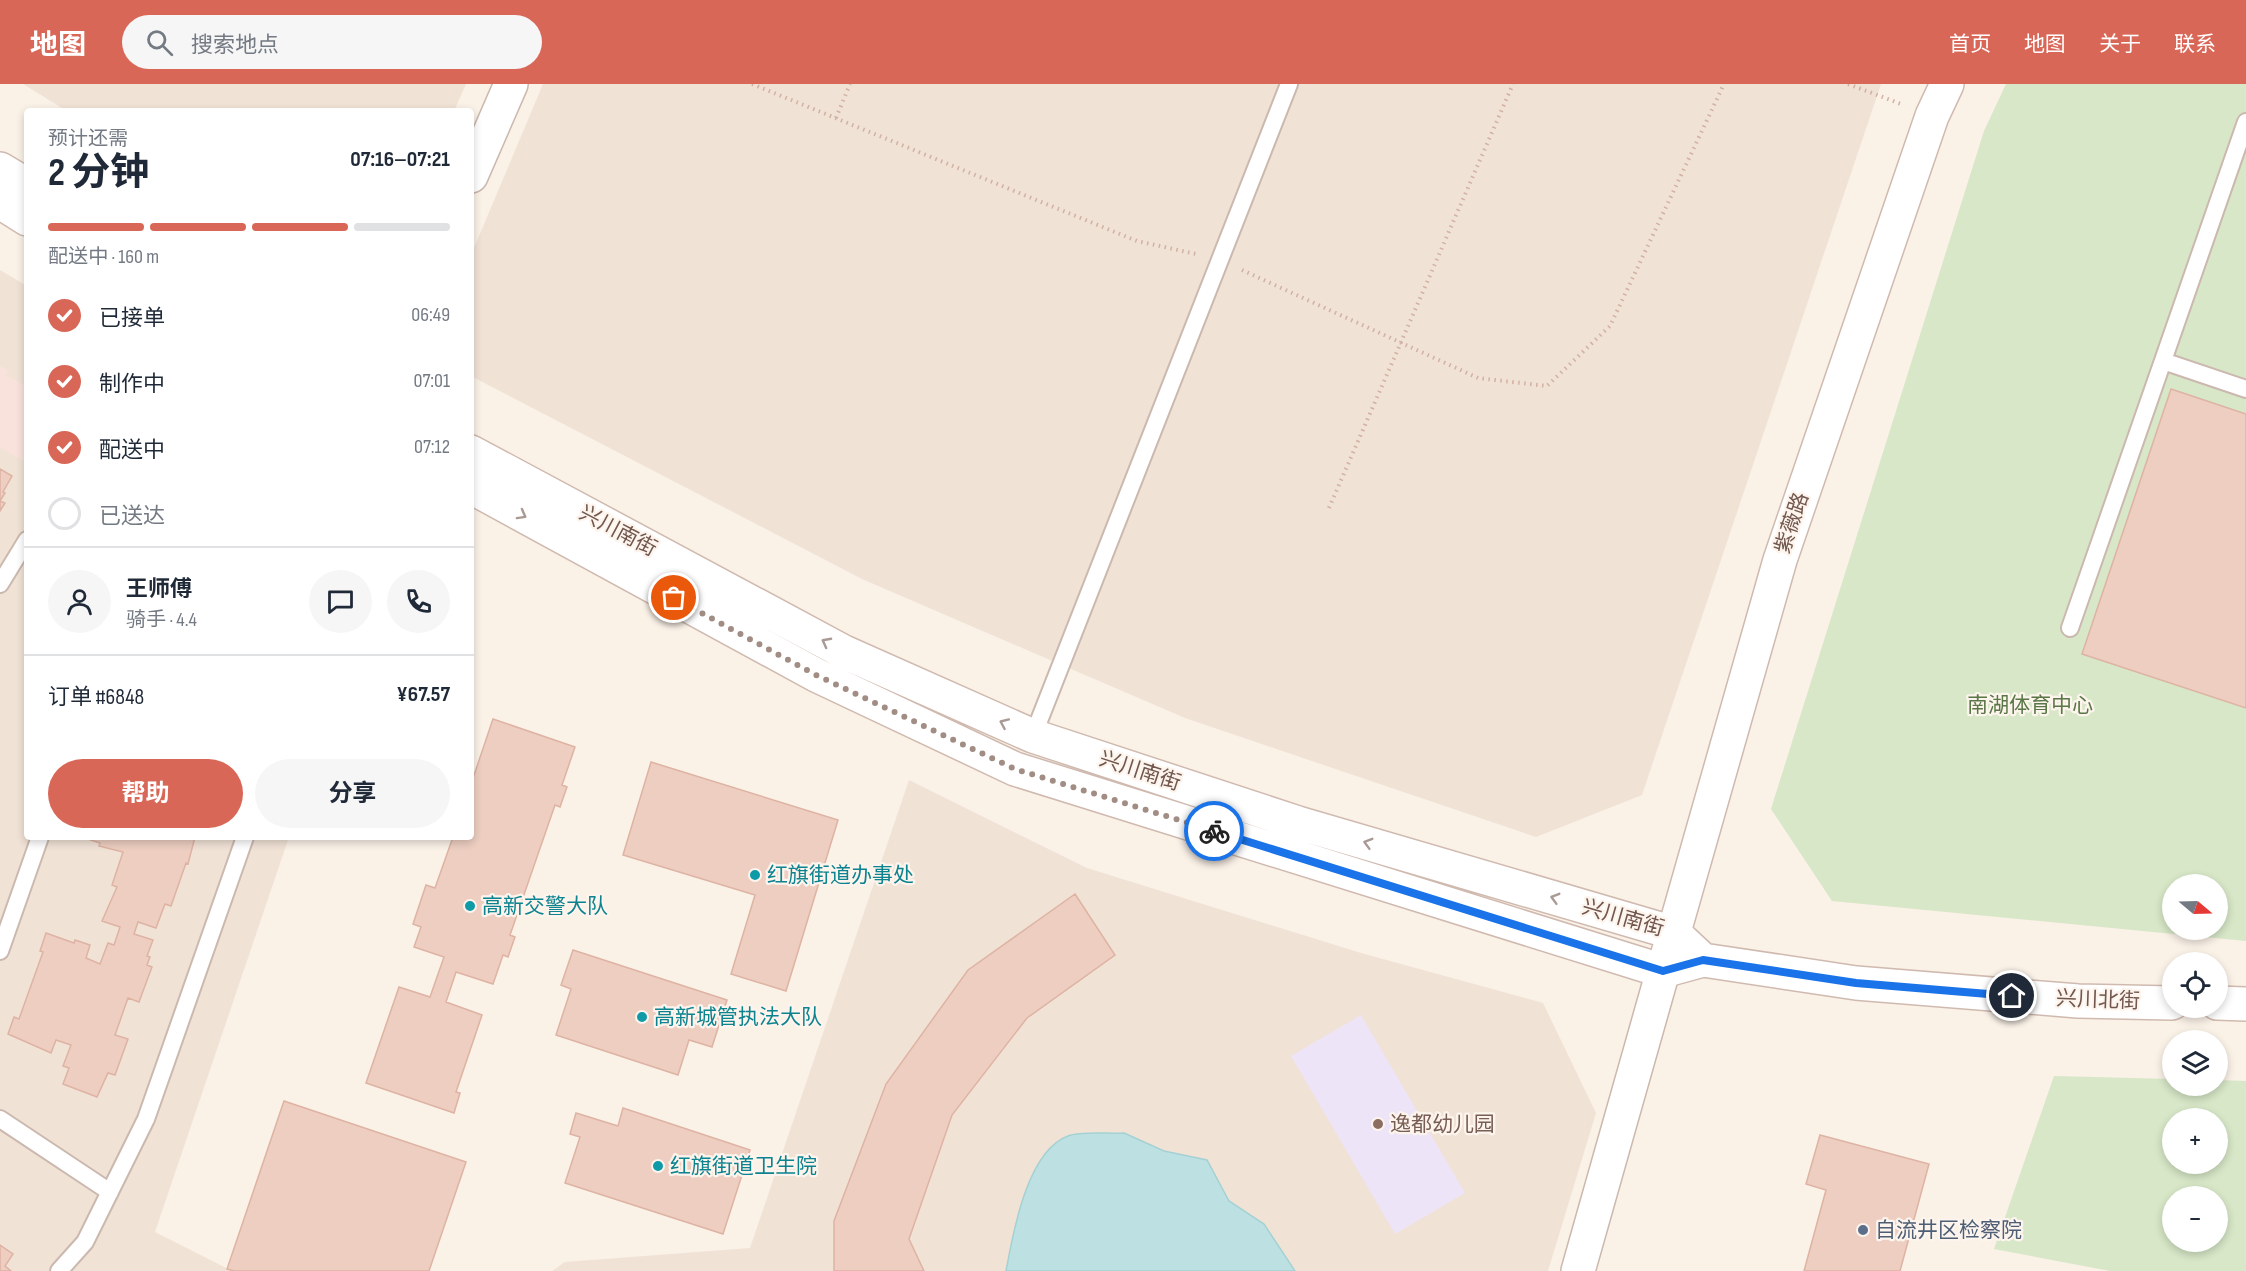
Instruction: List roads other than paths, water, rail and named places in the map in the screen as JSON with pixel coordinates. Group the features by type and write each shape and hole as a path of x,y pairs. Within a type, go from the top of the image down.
{"street":[{"path":"474,169 511,84"},
{"name":"紫薇路","path":"1578,1271 1780,560 1932,116 1947,84"},
{"path":"0,169 24,184"},
{"path":"0,202 24,217"},
{"name":"兴川南街","path":"474,454 843,652 1033,736 1298,823 1674,933 1703,960"},
{"name":"兴川南街","path":"474,489 816,675 1015,769 1663,971 1703,960"},
{"name":"兴川北街","path":"1703,960 1856,983 2078,1001 2162,1003"},
{"path":"2228,1003 2246,1004"}],"lane":[{"path":"1033,736 1289,84"},
{"path":"2070,628 2246,122"},
{"path":"2163,361 2246,388"},
{"path":"0,584 24,545"},
{"path":"0,951 39,840"},
{"path":"59,1271 85,1242 146,1119 244,840"},
{"path":"0,1119 110,1192"}],"water":[{"path":"1124,1133 1164,1151 1207,1160 1229,1201 1264,1224 1295,1271 1006,1271 1024,1195 1042,1158 1054,1145 1073,1134"}],"place":[{"name":"红旗街道办事处","path":"755,875"},
{"name":"高新交警大队","path":"470,906"},
{"name":"高新城管执法大队","path":"642,1017"},
{"name":"逸都幼儿园","path":"1378,1124"},
{"name":"红旗街道卫生院","path":"658,1166"},
{"name":"自流井区检察院","path":"1863,1230"}],"park label":[{"name":"南湖体育中心","path":"2030,705"}]}
